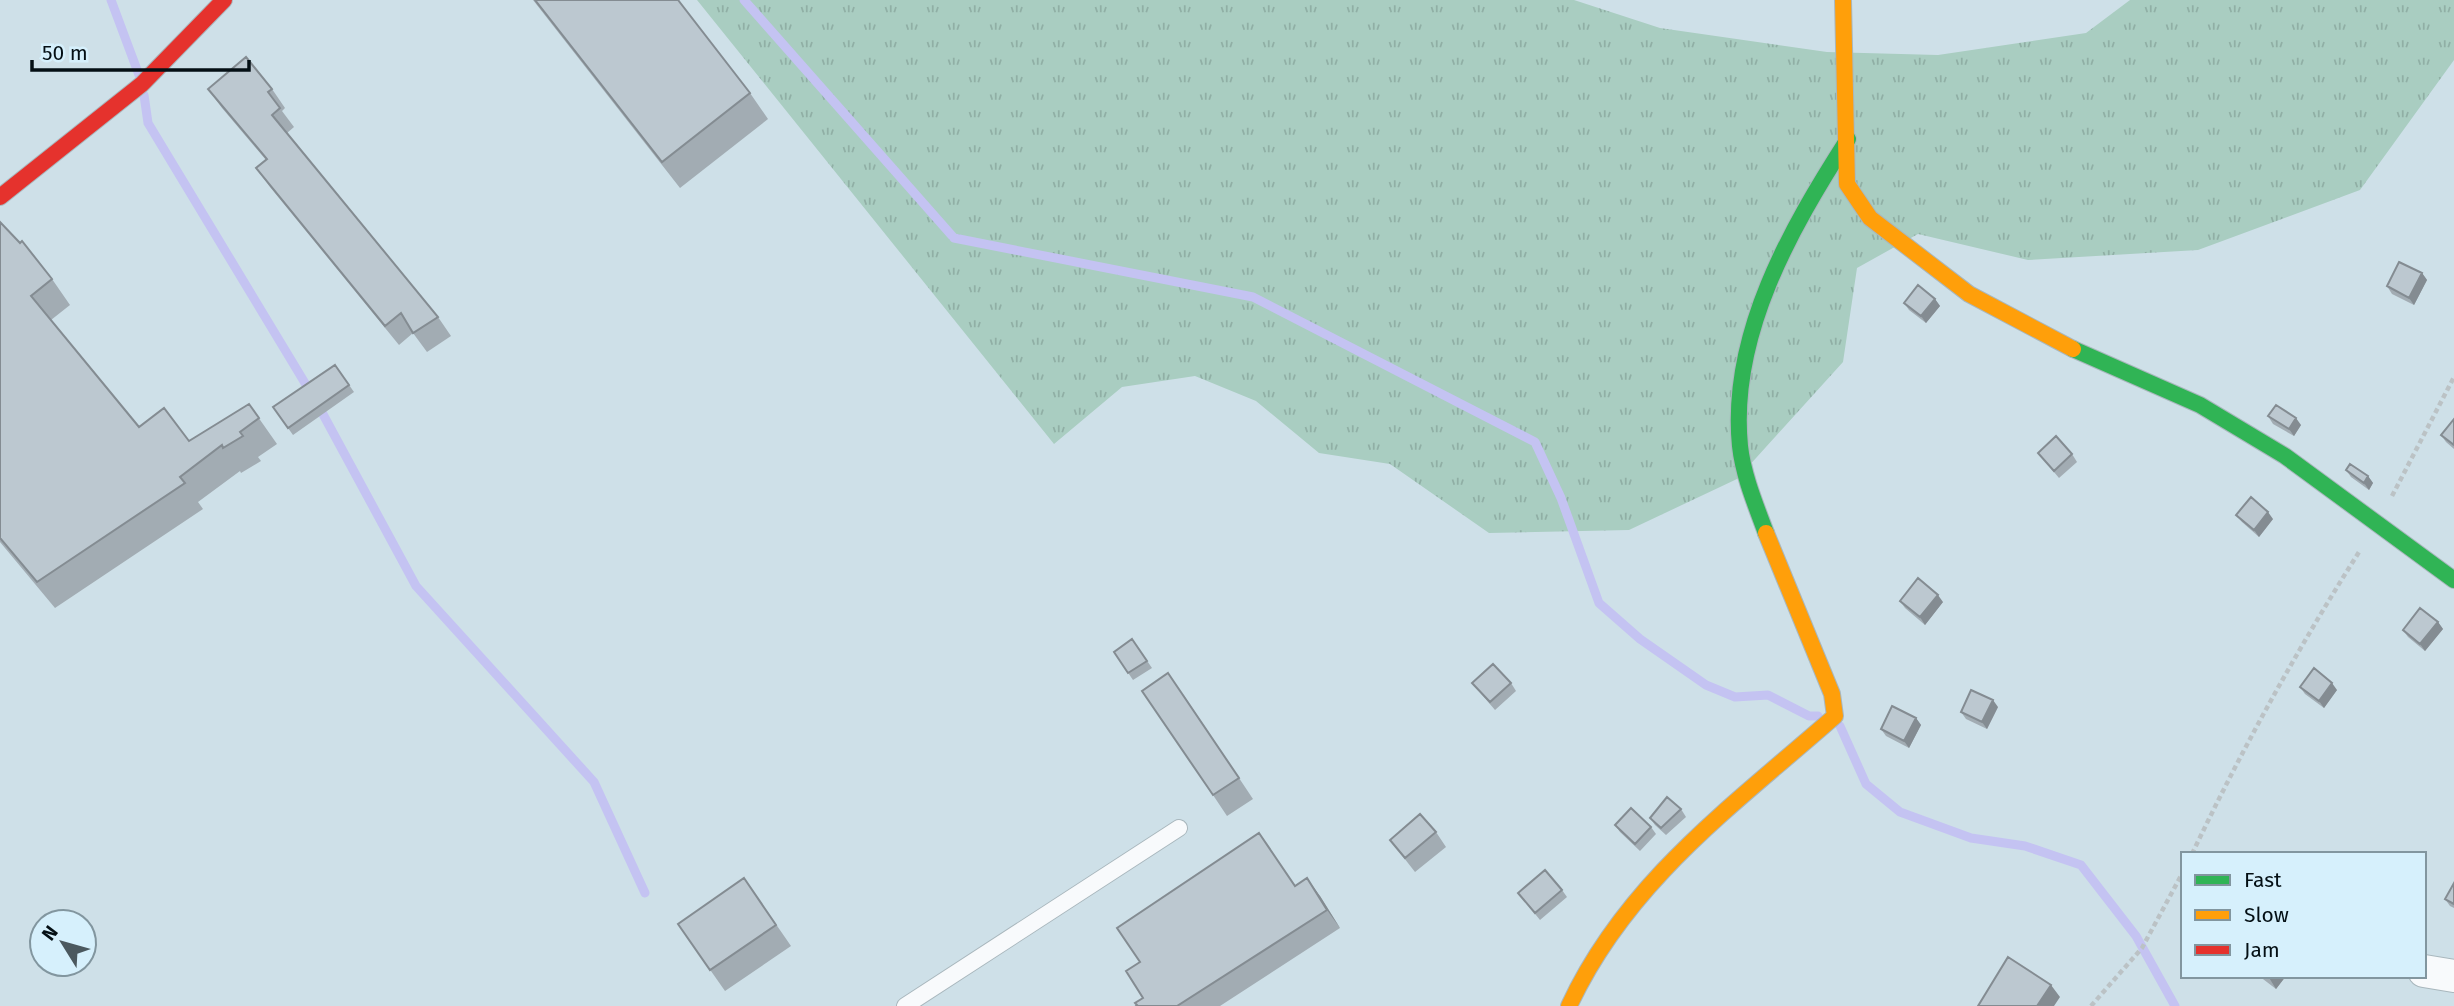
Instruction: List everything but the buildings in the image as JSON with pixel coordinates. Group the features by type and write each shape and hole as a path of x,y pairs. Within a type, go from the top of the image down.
{"street":[{"path":"0,197 142,83 223,0"},
{"path":"1843,0 1847,184 1870,218 1969,293 2087,356 2200,405 2285,456 2454,580"},
{"path":"1569,1006 1579,977 1604,936 1634,901 1716,818 1835,716 1832,694 1754,502 1740,448 1739,404 1751,340 1773,273 1803,209 1848,139"},
{"path":"2426,971 2454,976"}],"lane":[{"path":"905,1006 1179,828"}],"path":[{"path":"2193,852 2242,749 2307,633 2377,524 2454,377"},
{"path":"2091,1006 2143,948 2181,876"}],"green space":[{"path":"697,0 1574,0 1660,28 1827,52 1938,55 2086,33 2130,0 2454,0 2454,60 2360,190 2198,250 2028,260 1918,234 1857,268 1843,362 1737,479 1629,530 1489,533 1390,464 1319,453 1256,401 1195,376 1122,387 1054,444"}],"waterway":[{"path":"111,0 139,75"},
{"path":"744,0 954,238 1253,297 1535,442 1561,498 1599,603 1640,639 1706,685 1735,697 1768,695 1809,716 1818,716"},
{"path":"144,95 148,123 311,393"},
{"path":"318,405 416,586 594,782 645,893"},
{"path":"1840,726 1866,784 1900,812 1971,838 2025,846 2081,865 2136,936 2175,1006"}],"traffic: fast":[{"path":"1766,533 1747,479 1740,446 1739,405 1744,364 1768,284 1806,209 1848,139"},
{"path":"2073,349 2200,405 2285,456 2454,580"}],"traffic: slow":[{"path":"1843,0 1847,184 1870,218 1969,294 2073,349"},
{"path":"1569,1006 1593,961 1621,920 1652,883 1722,814 1835,716 1832,694 1766,533"}],"traffic: jam":[{"path":"0,197 142,84 224,0"}]}
